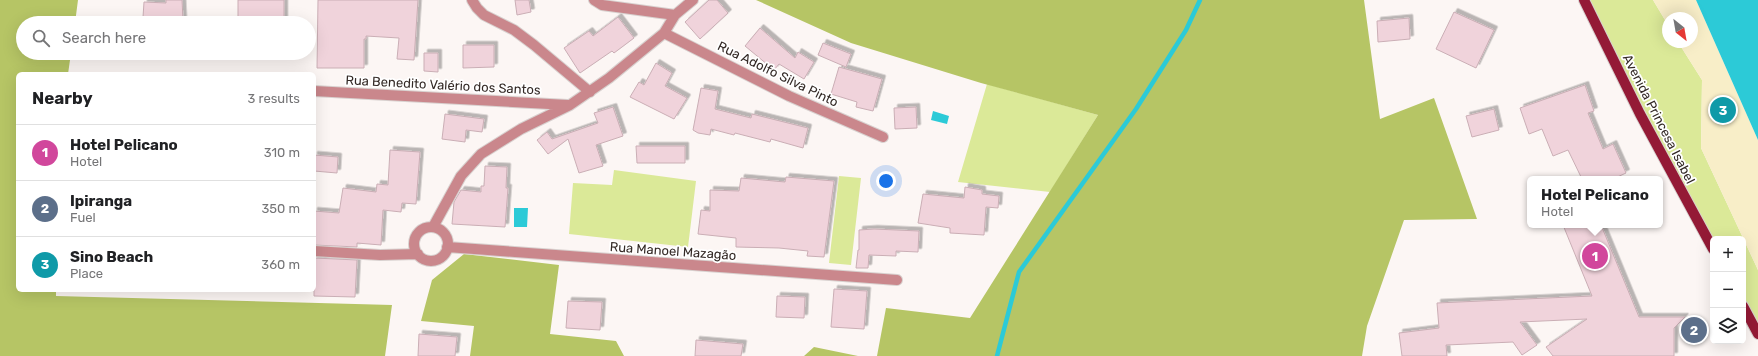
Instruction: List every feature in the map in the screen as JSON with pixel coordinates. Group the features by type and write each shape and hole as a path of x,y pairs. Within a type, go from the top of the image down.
{"main road":[{"name":"Avenida Princesa Isabel","path":"1584,0 1640,114 1710,243"},
{"path":"1744,308 1758,334"}],"street":[{"path":"472,0 484,15 514,30 590,92"},
{"path":"594,0 602,5 675,15"},
{"path":"433,227 461,176 481,154 521,129 570,105 590,92 664,33 675,15 693,0"},
{"name":"Rua Adolfo Silva Pinto","path":"664,33 789,96 883,137"},
{"name":"Rua Benedito Valério dos Santos","path":"316,91 570,105"},
{"path":"433,227 443,232 448,242 447,247 438,260 427,260 418,254 414,245 416,236 423,229 433,227"},
{"name":"Rua Manoel Mazagão","path":"447,247 897,280"},
{"path":"316,251 380,256 418,254"}],"green space":[{"path":"0,0 78,0 76,16 16,16 16,60 70,60 68,72 16,72 16,292 56,292 56,296 392,305 385,356 0,356"},
{"path":"756,0 1364,0 1380,119 1434,98 1477,219 1404,220 1367,326 1362,356 877,356 886,308 970,318 1098,115 981,83 851,43"},
{"path":"1588,0 1653,0 1662,15 1662,48 1682,48 1702,80 1701,148 1742,236 1710,237"},
{"path":"987,84 1098,115 1050,192 958,182"},
{"path":"614,170 696,181 688,247 569,234 573,183 612,185"},
{"path":"839,176 861,178 851,265 829,263"},
{"path":"1746,244 1758,270 1758,328 1746,306"},
{"path":"464,254 559,265 550,334 616,341 624,356 470,356 474,326 421,321 432,280"},
{"path":"814,347 858,356 804,356"}],"sand":[{"path":"1653,0 1696,0 1758,140 1758,270 1746,244 1746,236 1742,236 1701,148 1702,80 1682,48 1698,48 1698,12 1662,12 1662,15"}],"water":[{"path":"1696,0 1758,0 1758,140"},
{"path":"933,111 949,116 947,124 931,120"},
{"path":"514,208 528,208 527,227 514,227"}],"building":[{"path":"166,0 182,0 183,16 143,16 144,2 166,3"},
{"path":"238,0 284,0 284,16 238,16"},
{"path":"318,0 418,0 414,60 397,59 399,38 366,36 366,39 364,39 364,68 317,68"},
{"path":"515,0 529,0 531,12 517,15"},
{"path":"709,0 717,0 728,13 700,39 685,22"},
{"path":"1454,12 1494,30 1476,68 1436,49"},
{"path":"618,17 634,38 614,53 612,51 580,73 564,48 589,31 593,36"},
{"path":"1409,18 1410,39 1378,42 1377,21"},
{"path":"760,28 795,58 798,52 814,62 804,79 779,64 774,70 745,46"},
{"path":"823,43 851,54 846,67 818,55"},
{"path":"463,45 494,45 494,67 463,68"},
{"path":"424,53 438,53 438,72 424,71"},
{"path":"656,63 672,73 665,86 687,98 674,119 630,97 639,82 644,85"},
{"path":"839,67 882,79 873,111 856,107 857,102 831,94"},
{"path":"1585,85 1594,111 1588,113 1603,149 1613,144 1626,173 1620,176 1581,176 1568,150 1553,156 1542,129 1529,134 1520,108"},
{"path":"701,88 718,91 715,109 751,118 752,114 808,128 803,148 771,139 770,142 735,133 734,135 711,129 710,135 698,133 693,130"},
{"path":"613,107 623,136 596,145 603,166 579,173 568,139 548,154 537,140 547,132 552,139 598,123 594,113"},
{"path":"916,107 917,128 895,129 894,108"},
{"path":"1494,109 1499,130 1472,137 1466,116"},
{"path":"445,114 484,119 482,132 466,130 465,142 442,139"},
{"path":"636,146 685,146 685,163 637,163"},
{"path":"390,150 420,152 416,204 402,203 401,212 383,210 381,245 357,243 357,247 316,245 316,211 339,213 343,188 376,192 377,184 388,185"},
{"path":"316,155 338,157 337,173 316,171"},
{"path":"485,166 507,167 506,188 508,188 505,227 452,224 454,202 461,190 481,192 481,186 484,186"},
{"path":"786,177 834,181 824,257 807,256 808,251 779,248 736,247 736,238 698,234 701,210 710,211 710,190 739,191 741,178 785,182"},
{"path":"965,187 982,190 982,194 999,196 998,208 986,207 984,235 950,233 950,228 918,223 923,194 964,198"},
{"path":"1564,228 1602,228 1639,317 1685,317 1674,328 1674,356 1553,356 1546,347 1587,319 1520,322 1537,345 1522,355 1513,342 1446,345 1447,356 1402,356 1399,333 1439,328 1437,303 1592,296"},
{"path":"874,229 919,231 918,252 896,251 896,256 869,255 868,268 856,268 859,250 859,230"},
{"path":"316,258 357,260 355,297 314,296 314,292 316,292"},
{"path":"834,289 867,291 864,329 831,327"},
{"path":"777,296 805,297 804,318 776,317"},
{"path":"568,301 602,302 600,330 566,328"},
{"path":"419,334 457,337 455,356 418,356"},
{"path":"696,340 743,344 741,356 695,356"}],"waterway":[{"path":"997,356 1019,272 1136,109 1186,30 1200,0"}],"place":[{"name":"Sino Beach","path":"1723,110"},
{"name":"Hotel Pelicano","path":"1595,256"},
{"name":"Ipiranga","path":"1694,330"}]}
